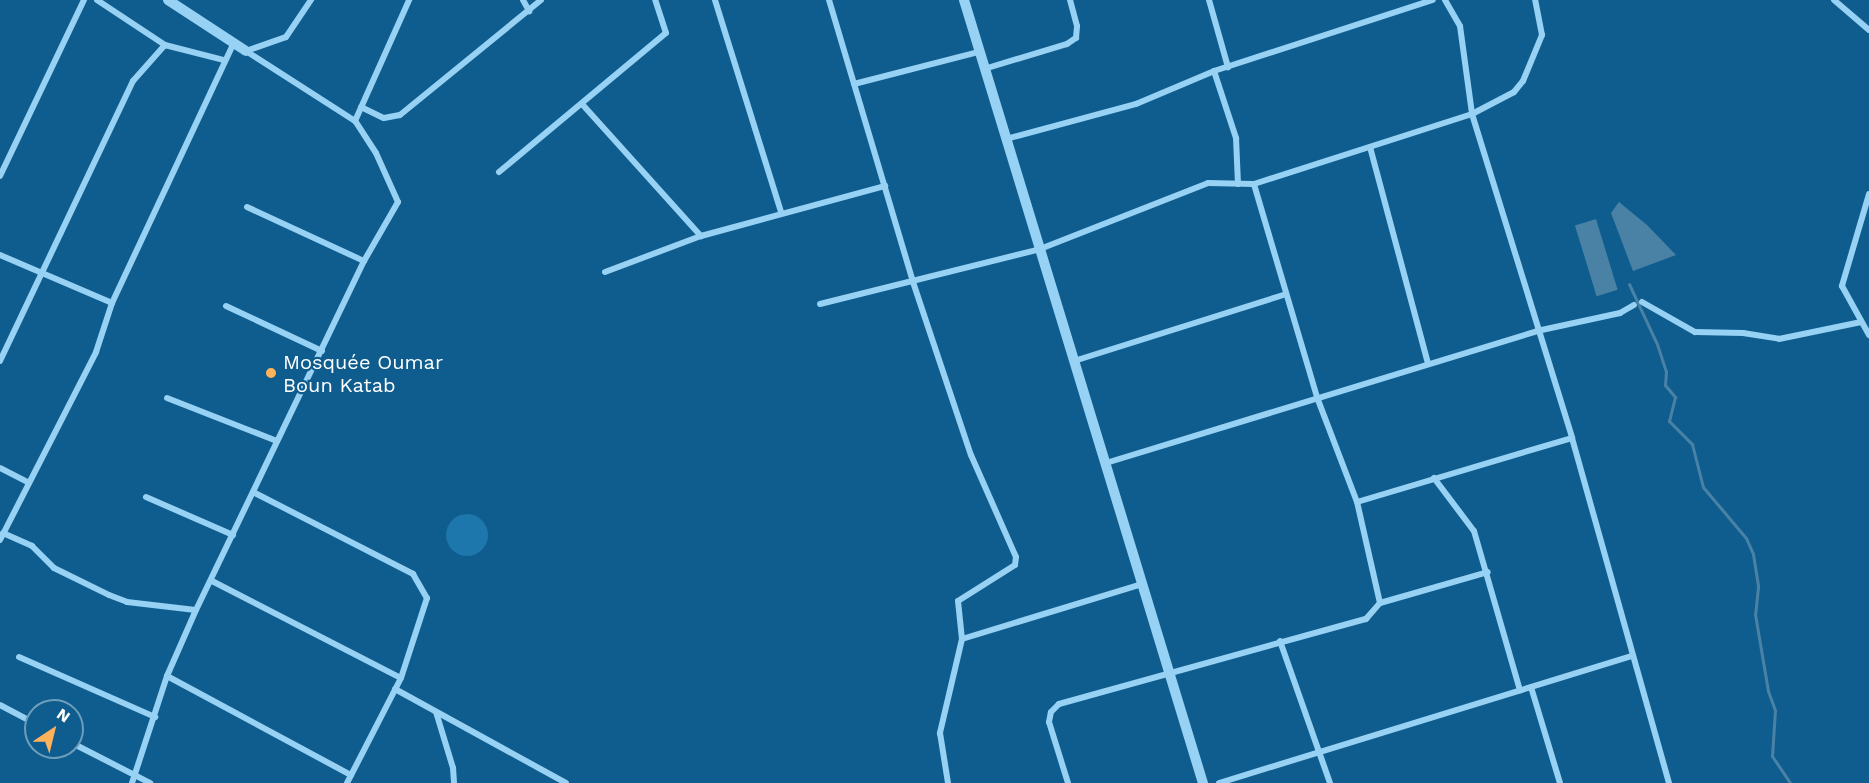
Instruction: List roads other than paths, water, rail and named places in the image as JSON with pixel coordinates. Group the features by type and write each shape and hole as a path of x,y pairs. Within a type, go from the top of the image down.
{"street":[{"path":"0,176 84,0"},
{"path":"97,0 165,45 224,60"},
{"path":"132,783 167,676 196,610 212,581 364,261 398,201 376,153 355,121 168,0"},
{"path":"246,51 286,37 311,0"},
{"path":"355,121 409,0"},
{"path":"523,0 529,11"},
{"path":"361,107 384,118 400,115 541,0"},
{"path":"499,172 666,33 655,0"},
{"path":"715,0 781,212"},
{"path":"829,0 913,282 983,489 1016,557 1015,565 1005,573 960,597 962,639 940,733 948,783"},
{"path":"964,0 1203,783"},
{"path":"984,69 1067,44 1076,38 1077,26 1070,0"},
{"path":"1209,0 1228,67"},
{"path":"1006,139 1136,104 1214,71 1433,0"},
{"path":"1445,0 1461,26 1472,114 1537,331 1572,438 1669,783"},
{"path":"820,304 1040,249 1208,183 1254,184 1472,114 1514,92 1523,81 1542,36 1534,0"},
{"path":"1834,0 1869,30"},
{"path":"0,540 27,482 96,352 112,303 234,42"},
{"path":"0,362 133,81 165,45"},
{"path":"854,84 980,52"},
{"path":"1214,71 1236,138 1238,184"},
{"path":"582,104 701,236"},
{"path":"1370,147 1428,363"},
{"path":"1254,184 1317,397 1358,502 1380,603"},
{"path":"605,272 701,236 781,212 885,186"},
{"path":"1869,194 1842,286 1869,335"},
{"path":"247,207 364,261"},
{"path":"0,255 112,303"},
{"path":"1074,361 1286,294"},
{"path":"1642,302 1695,332 1743,333 1779,339 1861,322"},
{"path":"1106,463 1537,331 1620,314 1634,305"},
{"path":"226,306 322,351"},
{"path":"167,398 277,441"},
{"path":"1358,502 1572,438"},
{"path":"0,468 27,482"},
{"path":"1434,478 1474,531 1488,572 1520,690"},
{"path":"253,492 413,574 423,586 427,598 400,678 347,783"},
{"path":"146,497 233,535"},
{"path":"3,533 32,546 54,568 127,602 196,610"},
{"path":"1068,783 1049,722 1051,712 1059,704 1171,675 1280,641 1366,619 1380,603 1488,572"},
{"path":"212,581 400,678"},
{"path":"962,639 1142,584"},
{"path":"1280,641 1321,750 1330,783"},
{"path":"1219,783 1633,656"},
{"path":"19,657 155,717"},
{"path":"167,676 351,775"},
{"path":"1531,687 1560,783"},
{"path":"395,689 566,783"},
{"path":"0,705 24,718"},
{"path":"436,712 453,768 454,783"},
{"path":"84,749 150,783"}],"waterway":[{"path":"1629,284 1657,344 1666,371 1665,385 1675,397 1669,421 1692,444 1703,487 1746,538 1753,554 1758,587 1755,614 1768,691 1775,710 1772,756 1790,783"}],"place":[{"name":"Mosquée Oumar Boun Katab","path":"271,373"}]}
